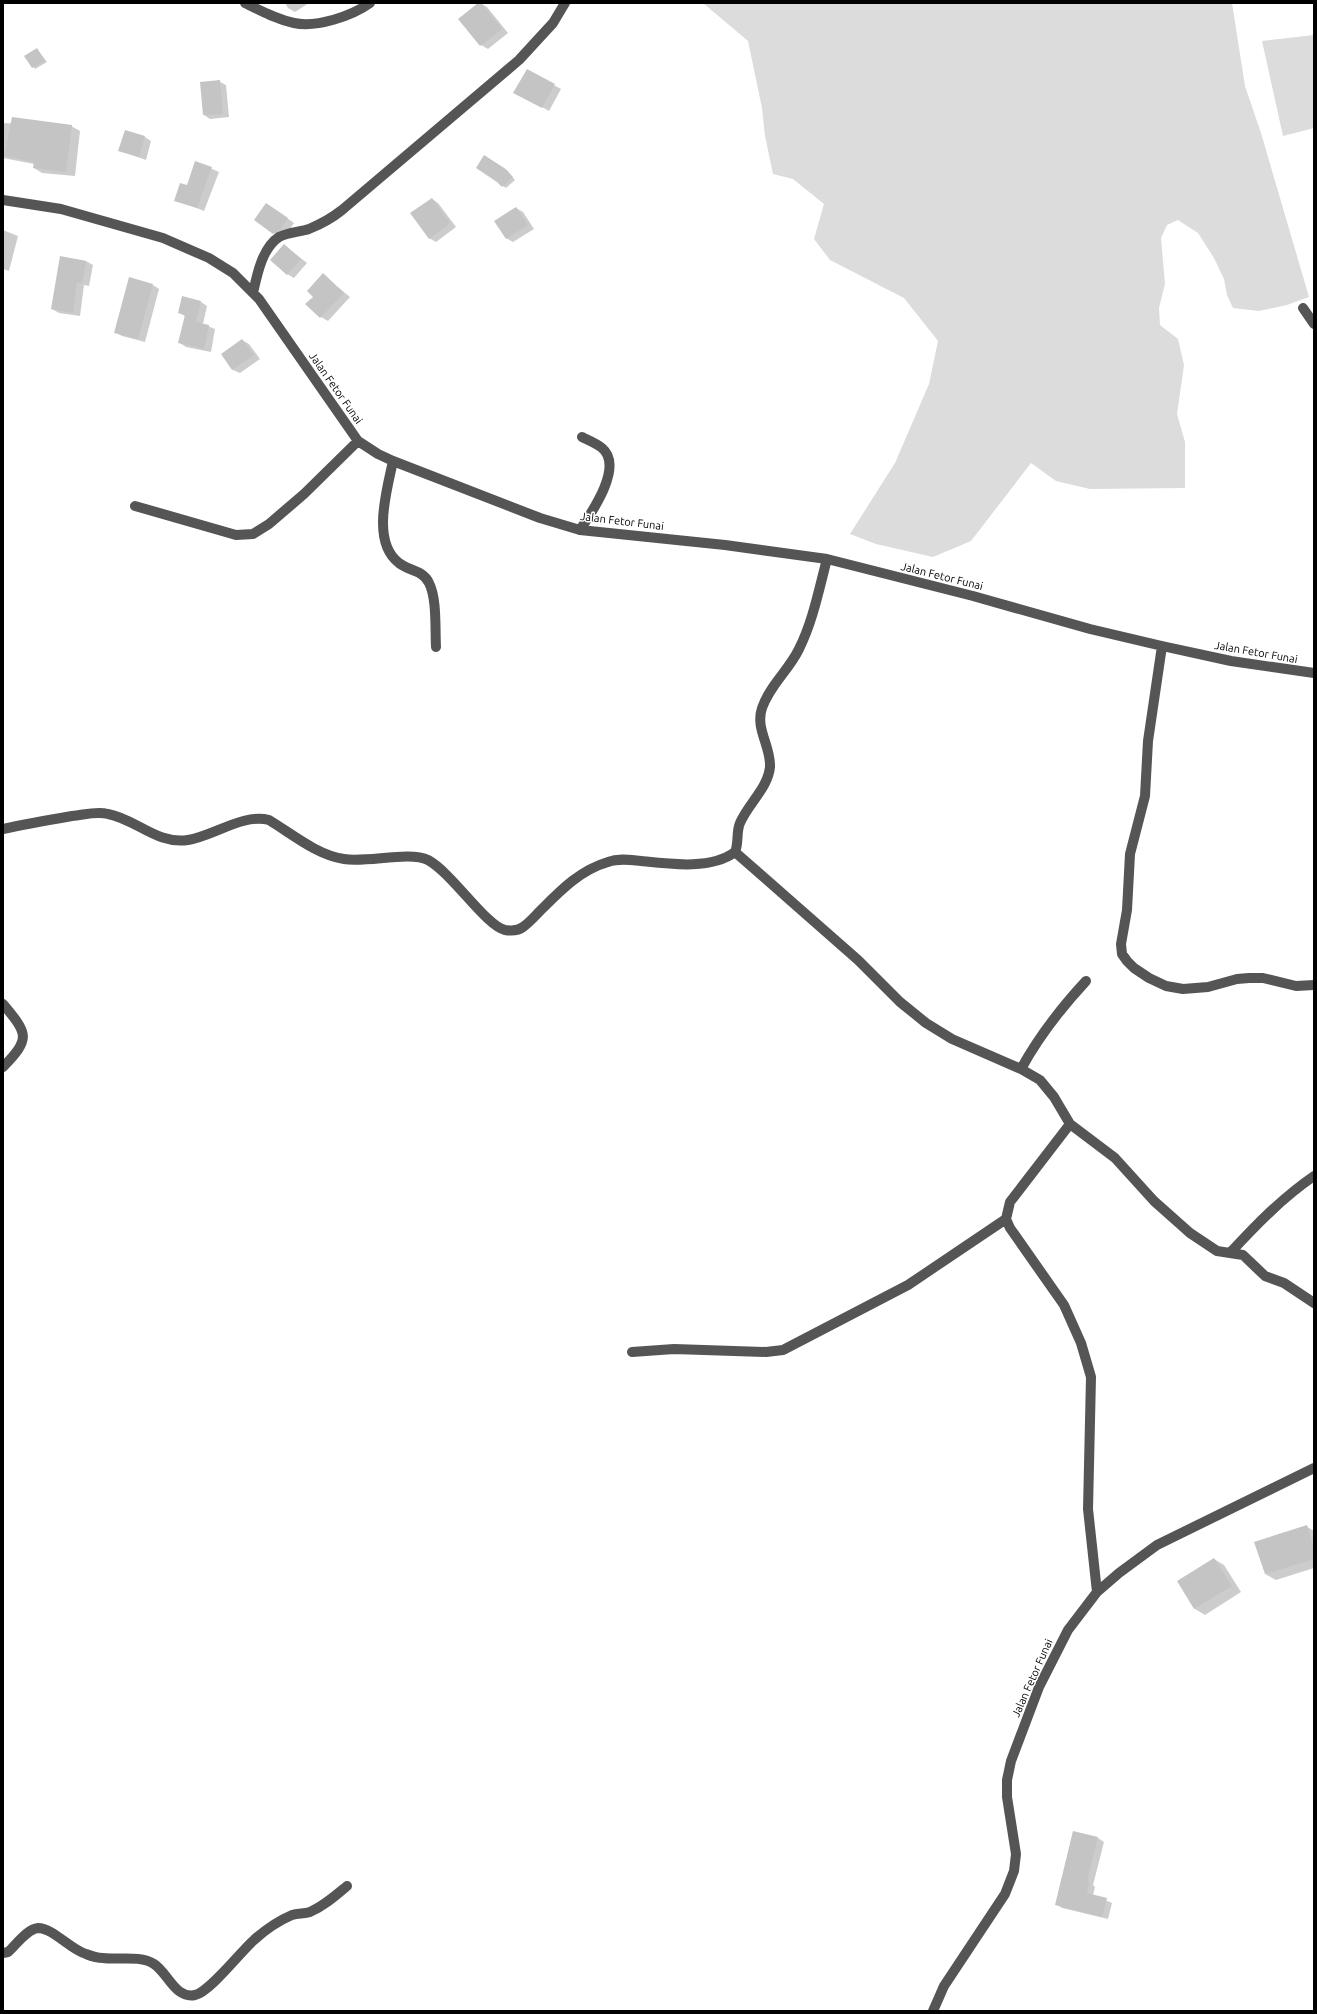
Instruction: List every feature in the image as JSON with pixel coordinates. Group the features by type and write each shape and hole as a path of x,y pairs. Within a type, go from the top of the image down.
{"street":[{"path":"245,3 271,16 295,24 321,22 342,18 370,3"},
{"path":"252,292 264,257 279,238 291,232 308,229 328,220 342,210 519,60 553,23 565,3"},
{"name":"Jalan Fetor Funai","path":"3,200 61,209 164,238 210,258 233,273 252,292 358,440 378,454 393,461 540,518 580,530 725,545 827,559 972,596 1090,629 1162,646 1231,662 1314,673"},
{"path":"1303,308 1314,324"},
{"path":"580,530 592,512 610,471 610,462 602,448 582,437"},
{"path":"135,506 236,535 253,534 269,524 304,494 358,440"},
{"path":"393,461 383,514 385,539 392,555 398,563 408,569 419,572 429,582 432,592 436,647"},
{"path":"735,852 740,824 763,786 770,768 760,722 762,708 770,691 792,663 800,647 816,600 827,559"},
{"path":"1162,646 1148,741 1145,796 1130,854 1127,910 1121,944 1122,954 1130,965 1149,978 1166,986 1183,989 1208,987 1237,979 1249,978 1263,978 1296,986 1314,985"},
{"path":"3,829 96,813 118,817 153,835 167,839 184,840 243,821 261,818 269,820 333,857 359,860 416,857 426,859 435,864 453,881 495,926 505,930 515,930 524,927 564,887 578,876 608,862 620,860 676,865 691,864 719,860 735,852"},
{"path":"735,852 858,960 900,1002 926,1023 952,1039 1021,1069 1040,1080 1054,1097 1070,1124 1115,1158 1154,1201 1190,1233 1217,1251 1243,1255 1265,1276 1284,1283 1314,1303"},
{"path":"1021,1069 1050,1023 1086,981"},
{"path":"3,1004 22,1029 24,1039 21,1048 3,1067"},
{"path":"1070,1124 1010,1202 1006,1219 1010,1228 1064,1305 1081,1343 1091,1377 1088,1509 1097,1592"},
{"path":"1230,1253 1263,1217 1295,1189 1314,1176"},
{"path":"632,1352 674,1349 766,1352 783,1350 908,1285 1006,1219"},
{"name":"Jalan Fetor Funai","path":"933,2011 944,1986 1005,1894 1014,1871 1016,1854 1007,1798 1007,1780 1011,1761 1052,1658 1068,1630 1097,1592 1119,1573 1158,1545 1314,1468"},
{"path":"3,1953 8,1952 33,1929 41,1928 50,1932 84,1954 103,1958 140,1960 154,1964 178,1991 186,1995 196,1995 208,1988 254,1940 273,1925 294,1915 308,1913 321,1906 347,1886"}],"shaded area":[{"path":"703,3 1232,3 1245,86 1261,133 1309,297 1287,305 1259,311 1233,308 1227,295 1224,279 1214,258 1198,233 1178,220 1167,225 1161,238 1165,284 1159,308 1160,325 1178,339 1184,365 1177,414 1185,442 1185,488 1090,489 1056,481 1031,463 971,541 933,557 876,544 850,534 895,463 929,384 938,341 904,298 830,260 814,239 824,204 793,179 773,174 765,136 762,108 748,41"},
{"path":"1314,35 1314,128 1283,136 1262,41"}],"building":[{"path":"478,3 481,3 502,29 480,46 458,19"},
{"path":"37,48 45,61 32,68 24,56"},
{"path":"527,69 555,84 542,108 513,93"},
{"path":"220,80 223,114 203,115 200,82"},
{"path":"12,117 72,125 66,172 33,168 34,162 4,156"},
{"path":"125,130 145,136 139,157 118,151"},
{"path":"484,155 504,168 513,177 502,187 476,168"},
{"path":"195,161 212,167 197,208 174,201 180,183 187,185"},
{"path":"432,198 450,223 429,239 410,213"},
{"path":"266,203 288,218 281,229 273,234 254,220"},
{"path":"516,207 528,225 506,239 494,221"},
{"path":"284,244 301,259 287,275 270,260"},
{"path":"60,256 86,261 82,283 77,282 73,313 51,309"},
{"path":"323,273 344,293 320,318 305,304 313,297 307,291"},
{"path":"129,277 153,284 138,339 114,333"},
{"path":"182,296 201,301 196,322 209,325 204,349 178,343 185,315 178,313"},
{"path":"242,339 254,355 232,370 221,354"},
{"path":"1307,1525 1314,1548 1314,1559 1265,1574 1254,1542"},
{"path":"1214,1558 1232,1586 1194,1609 1177,1581"},
{"path":"1073,1831 1098,1837 1087,1881 1089,1882 1087,1893 1107,1898 1102,1917 1055,1905"}]}
